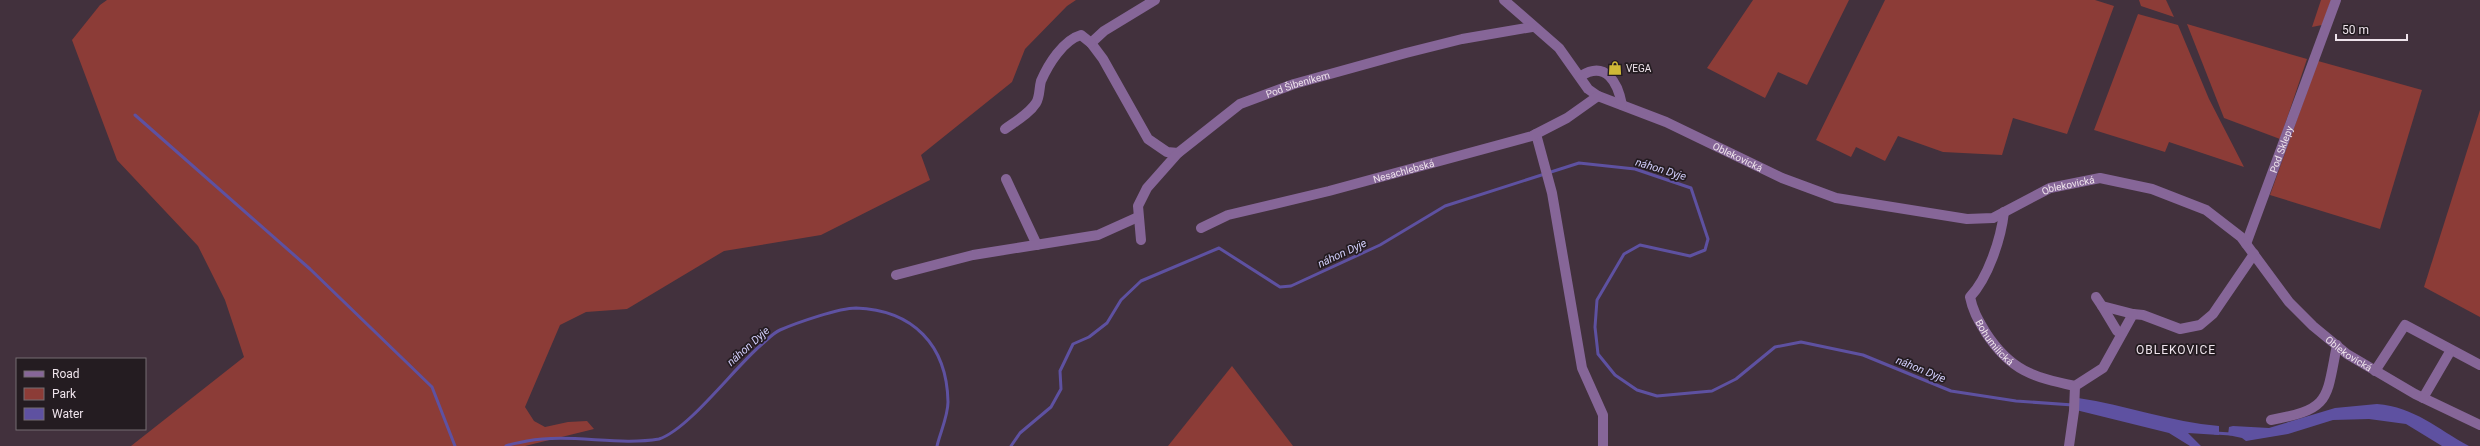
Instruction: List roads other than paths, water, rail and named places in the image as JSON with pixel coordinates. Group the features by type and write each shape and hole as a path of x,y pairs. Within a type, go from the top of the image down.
{"street":[{"path":"1091,43 1104,31 1155,0"},
{"name":"Oblekovická","path":"1504,0 1532,27 1559,48 1581,76 1588,89 1598,96 1666,122 1782,178 1836,198 1967,219 1993,218 2050,188 2100,178 2152,189 2206,210 2241,237 2289,302 2312,326 2347,354 2423,398 2479,424"},
{"name":"Pod Sklepy","path":"2246,244 2336,0"},
{"name":"Pod Šibeníkem","path":"1141,240 1138,206 1147,188 1178,153 1240,104 1329,74 1448,42 1532,27"},
{"path":"1005,129 1028,113 1037,101 1041,82 1058,53 1072,38 1080,35 1091,43 1103,59 1148,139 1167,152 1178,153"},
{"path":"1581,76 1589,70 1598,70 1606,74 1616,83 1622,105"},
{"name":"Nesachlebská","path":"1201,228 1228,215 1499,146 1536,134 1567,118 1598,96"},
{"path":"1536,134 1544,168 1549,180 1582,368 1603,414 1603,446"},
{"path":"1006,179 1037,245"},
{"name":"Bohumilická","path":"2004,212 2002,228 1981,286 1970,297 1973,312 1999,353 2014,366 2075,391"},
{"path":"896,275 973,255 1098,235 1138,217"},
{"path":"2102,306 2132,314 2143,315 2180,328 2200,325 2213,314 2254,254"},
{"path":"2096,297 2117,330 2122,333"},
{"path":"2069,446 2075,391 2103,368 2132,314"},
{"path":"2375,370 2405,325 2480,365"},
{"path":"2271,420 2315,408 2323,399 2328,387 2336,345"},
{"path":"2423,398 2451,350"}],"water":[{"path":"2078,398 2183,421 2219,426 2219,435 2188,433 2201,446 2190,446 2169,433 2076,410"},
{"path":"2377,404 2403,409 2414,414 2469,446 2442,446 2406,424 2369,419 2333,420 2288,434 2246,441 2242,438 2228,435 2229,427 2233,426 2269,428 2335,408"}],"waterway":[{"path":"135,115 310,269 432,387 455,446"},
{"name":"náhon Dyje","path":"1011,446 1020,433 1051,407 1061,389 1060,371 1073,344 1089,337 1107,323 1121,300 1141,281 1219,248 1280,287 1291,286 1380,245 1445,206 1579,163 1635,169 1691,188 1708,239 1705,250 1690,256 1640,245 1624,254 1597,300 1595,327 1598,354 1615,375 1637,390 1657,396 1712,391 1736,379 1775,347 1801,342 1863,355 1951,391 2016,401 2073,405"},
{"name":"náhon Dyje","path":"506,446 527,441 560,438 627,441 659,439 671,433 684,423 711,397 750,355 775,333 818,316 839,310 856,308 876,310 894,316 910,324 923,334 933,348 941,364 946,382 948,402 948,407 937,446"},
{"path":"2215,433 2231,434"}],"place":[{"name":"VEGA","path":"1615,68"}],"district":[{"name":"OBLEKOVICE","path":"2176,350"}]}
